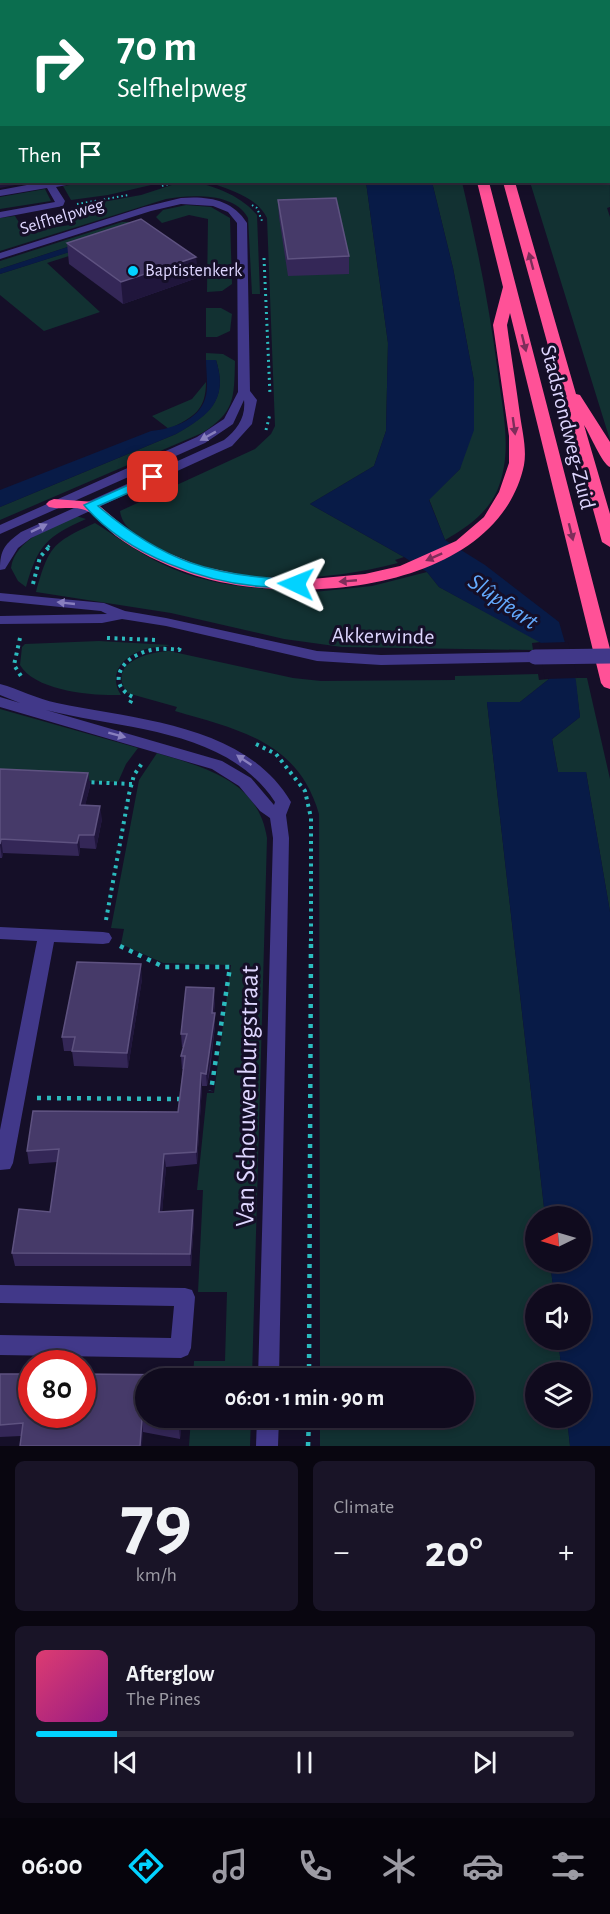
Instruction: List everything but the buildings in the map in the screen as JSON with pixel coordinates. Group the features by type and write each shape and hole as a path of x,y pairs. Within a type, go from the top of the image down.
{"highway":[{"name":"Stadsrondweg-Zuid","path":"483,183 610,683"},
{"name":"Stadsrondweg-Zuid","path":"509,183 610,542"},
{"path":"54,504 90,505 122,533 152,552 195,570 252,582 312,584 365,579 405,570 462,544 490,520 507,492 517,463 516,436 500,325 510,286"},
{"path":"563,379 603,442 610,462"}],"street":[{"name":"Selfhelpweg","path":"0,194 49,183 60,201 59,204 0,215"},
{"name":"Selfhelpweg","path":"0,256 164,204 199,200 216,203 239,215 242,223 244,392 229,421 219,430 201,440 0,530"},
{"name":"Selfhelpweg","path":"0,566 2,559 13,545 26,535 211,452 239,435 251,414 251,400 244,392"},
{"name":"Akkerwinde","path":"0,597 104,607 122,615 166,622 317,656 381,660 610,656"},
{"name":"Akkerwinde","path":"0,620 102,618 122,615"},
{"name":"Van Schouwenburgstraat","path":"0,689 61,709 137,722 225,749 248,762 266,777 283,802 278,815 281,838 269,1368"},
{"path":"0,702 155,746 228,770 252,788 266,807 278,815"},
{"path":"0,933 103,938"},
{"path":"3,1163 47,936"},
{"path":"0,1294 185,1297 181,1348 0,1345"},
{"path":"267,1446 268,1428"}],"path":[{"path":"157,188 173,183"},
{"path":"59,204 71,205 134,194"},
{"path":"105,638 163,641"},
{"path":"19,640 30,640"},
{"path":"130,702 133,697 124,694 119,687 118,678 121,669 127,662 147,651 179,650 182,644 172,642"},
{"path":"155,746 138,768 132,784 103,938 164,967 230,967 211,1091"},
{"path":"72,781 132,784"},
{"path":"15,1098 195,1099"},
{"path":"309,1428 309,1446"}],"green space":[{"path":"84,183 160,183 108,195 71,200 63,186"},
{"path":"178,183 196,183 223,191 242,201 257,215 260,294 252,294 248,218 233,204 211,197 166,199 0,251 0,218 15,216 25,232 76,224 70,208 141,195"},
{"path":"212,183 366,183 388,343 386,431 374,466 310,504 404,557 395,560 398,563 335,575 302,578 237,574 206,567 176,556 138,535 121,517 120,511 255,449 271,434 275,426 267,218 250,199"},
{"path":"432,183 462,183 487,301 504,418 506,448 502,477 493,499 475,520 445,540 429,499 460,469 474,381 453,268"},
{"path":"530,183 610,183 610,207 607,208 610,217 610,440"},
{"path":"45,189 51,201 0,209 0,197"},
{"path":"186,205 211,207 230,218 232,284 222,291 207,292 208,219 189,215 162,223 156,217 163,210"},
{"path":"122,222 138,222 151,230 47,263 100,312 44,331 0,295 0,274 138,230 114,232 0,269 0,261"},
{"path":"206,308 221,308 232,314 230,331 217,337 206,337"},
{"path":"206,353 223,354 235,361 233,395 227,411 213,425 202,433 0,520 0,507 176,434 197,421 213,406 220,386 216,360 206,360"},
{"path":"206,382 201,406 185,421 169,429 152,416 192,399"},
{"path":"76,516 86,519 61,531 46,544 35,561 26,587 18,581 11,568 14,558 27,541"},
{"path":"95,523 162,564 198,578 236,586 313,590 314,592 372,586 427,572 439,587 541,642 532,643 533,650 342,647 284,639 171,613 36,592 49,555 54,548 69,536"},
{"path":"99,641 170,645 146,649 125,660 117,672 116,679 121,695 81,693 51,686 27,674 20,665 22,647 25,644"},
{"path":"169,651 293,678 321,681 455,680 455,676 538,674 539,680 549,679 520,702 487,702 544,1206 525,1206 525,1272 551,1272 553,1284 525,1284 525,1350 559,1350 561,1362 525,1362 525,1428 568,1428 570,1446 320,1446 320,1428 474,1428 474,1368 320,1368 319,814 309,789 297,770 281,754 263,742 222,725 175,711 177,707 127,693 122,683 125,667 140,657"},
{"path":"575,678 587,678 610,779 610,912 586,772 558,772 552,739 580,717"},
{"path":"0,709 138,748 126,764 118,782 0,779"},
{"path":"157,753 211,771 227,779 253,802 262,818 267,838 252,1368 194,1368 194,1361 225,1361 227,1292 198,1292 203,1190 197,1190 207,1093 214,1093 231,965 163,963 121,944 124,929 111,928 139,780"},
{"path":"190,1428 251,1428 250,1446 189,1446"}],"water":[{"name":"Slûpfeart","path":"366,183 432,183 453,268 474,381 474,430 460,469 429,500 445,540 485,565 559,622 576,681 580,717 552,739 558,772 586,772 610,912 610,1446 570,1446 568,1428 591,1428 591,1362 561,1362 559,1350 591,1350 591,1284 553,1284 551,1272 591,1272 591,1206 544,1206 487,702 520,702 549,679 541,643 439,587 427,572 404,557 310,504 374,466 386,431 388,343"},
{"path":"139,230 0,274 0,269 114,232"},
{"path":"206,360 216,360 220,386 213,406 198,421 176,434 0,507 0,490 151,431 175,426 190,418 201,407 205,399"}],"pier":[{"path":"568,642 578,678 545,679 539,644 536,643"}],"place":[{"name":"Baptistenkerk","path":"133,271"}],"route":[{"path":"153,477 90,505 122,533 152,552 195,570 252,582 296,584"}]}
